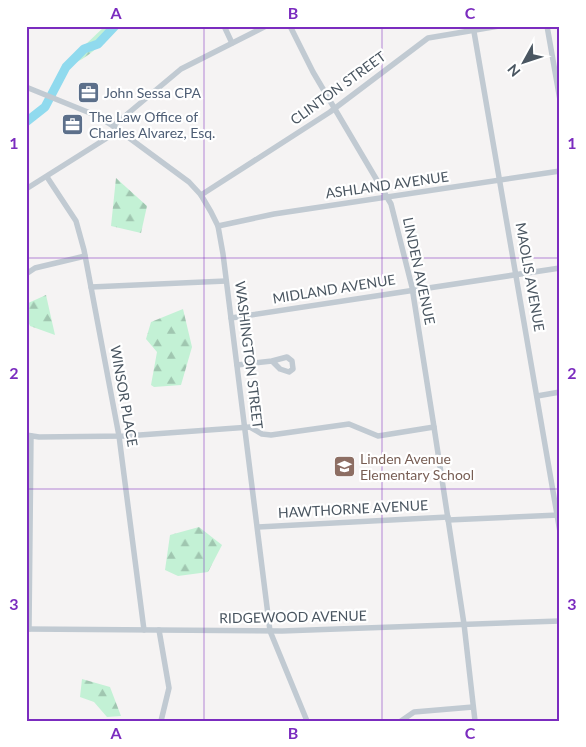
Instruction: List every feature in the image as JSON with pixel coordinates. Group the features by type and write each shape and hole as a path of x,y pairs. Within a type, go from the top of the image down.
{"street":[{"path":"224,26 232,43"},
{"path":"113,126 181,69 266,26"},
{"name":"LINDEN AVENUE","path":"290,26 313,72 388,198 394,212 412,289 434,427 464,624 475,721"},
{"name":"CLINTON STREET","path":"201,195 335,109 428,38 499,26"},
{"path":"547,26 560,100"},
{"name":"MAOLIS AVENUE","path":"473,29 517,274 560,532"},
{"name":"WASHINGTON STREET","path":"26,87 95,115 113,126 188,182 201,195 218,226 246,427 270,631 307,721"},
{"path":"26,188 118,131"},
{"name":"ASHLAND AVENUE","path":"218,226 274,214 560,171"},
{"name":"WINSOR PLACE","path":"46,177 76,222 85,256 119,436 144,630"},
{"path":"26,274 35,268 85,256"},
{"name":"MIDLAND AVENUE","path":"231,318 560,268"},
{"path":"91,287 226,281"},
{"path":"237,365 272,361"},
{"path":"537,396 560,392"},
{"path":"28,629 28,436 119,436 246,427 271,435 348,424 378,436 434,427"},
{"name":"HAWTHORNE AVENUE","path":"258,527 558,515"},
{"name":"RIDGEWOOD AVENUE","path":"28,629 270,631 560,621"},
{"path":"159,630 169,688 161,721"},
{"path":"401,721 414,712 473,706"}],"green space":[{"path":"105,26 116,26 100,45 86,57 64,65"},
{"path":"116,178 147,206 141,233 111,226"},
{"path":"46,295 55,335 30,326 26,317 26,304"},
{"path":"183,309 192,347 181,385 154,387 151,385 157,352 146,339 151,322"},
{"path":"199,527 222,545 208,572 178,576 165,570 170,535"},
{"path":"82,679 110,687 121,716 107,717 94,702 80,697"}],"waterway":[{"path":"26,122 45,107 66,67 84,49 98,44 115,26"}],"place":[{"name":"John Sessa CPA","path":"88,93"},
{"name":"The Law Office of Charles Alvarez, Esq.","path":"73,125"},
{"name":"Linden Avenue Elementary School","path":"344,467"}]}
